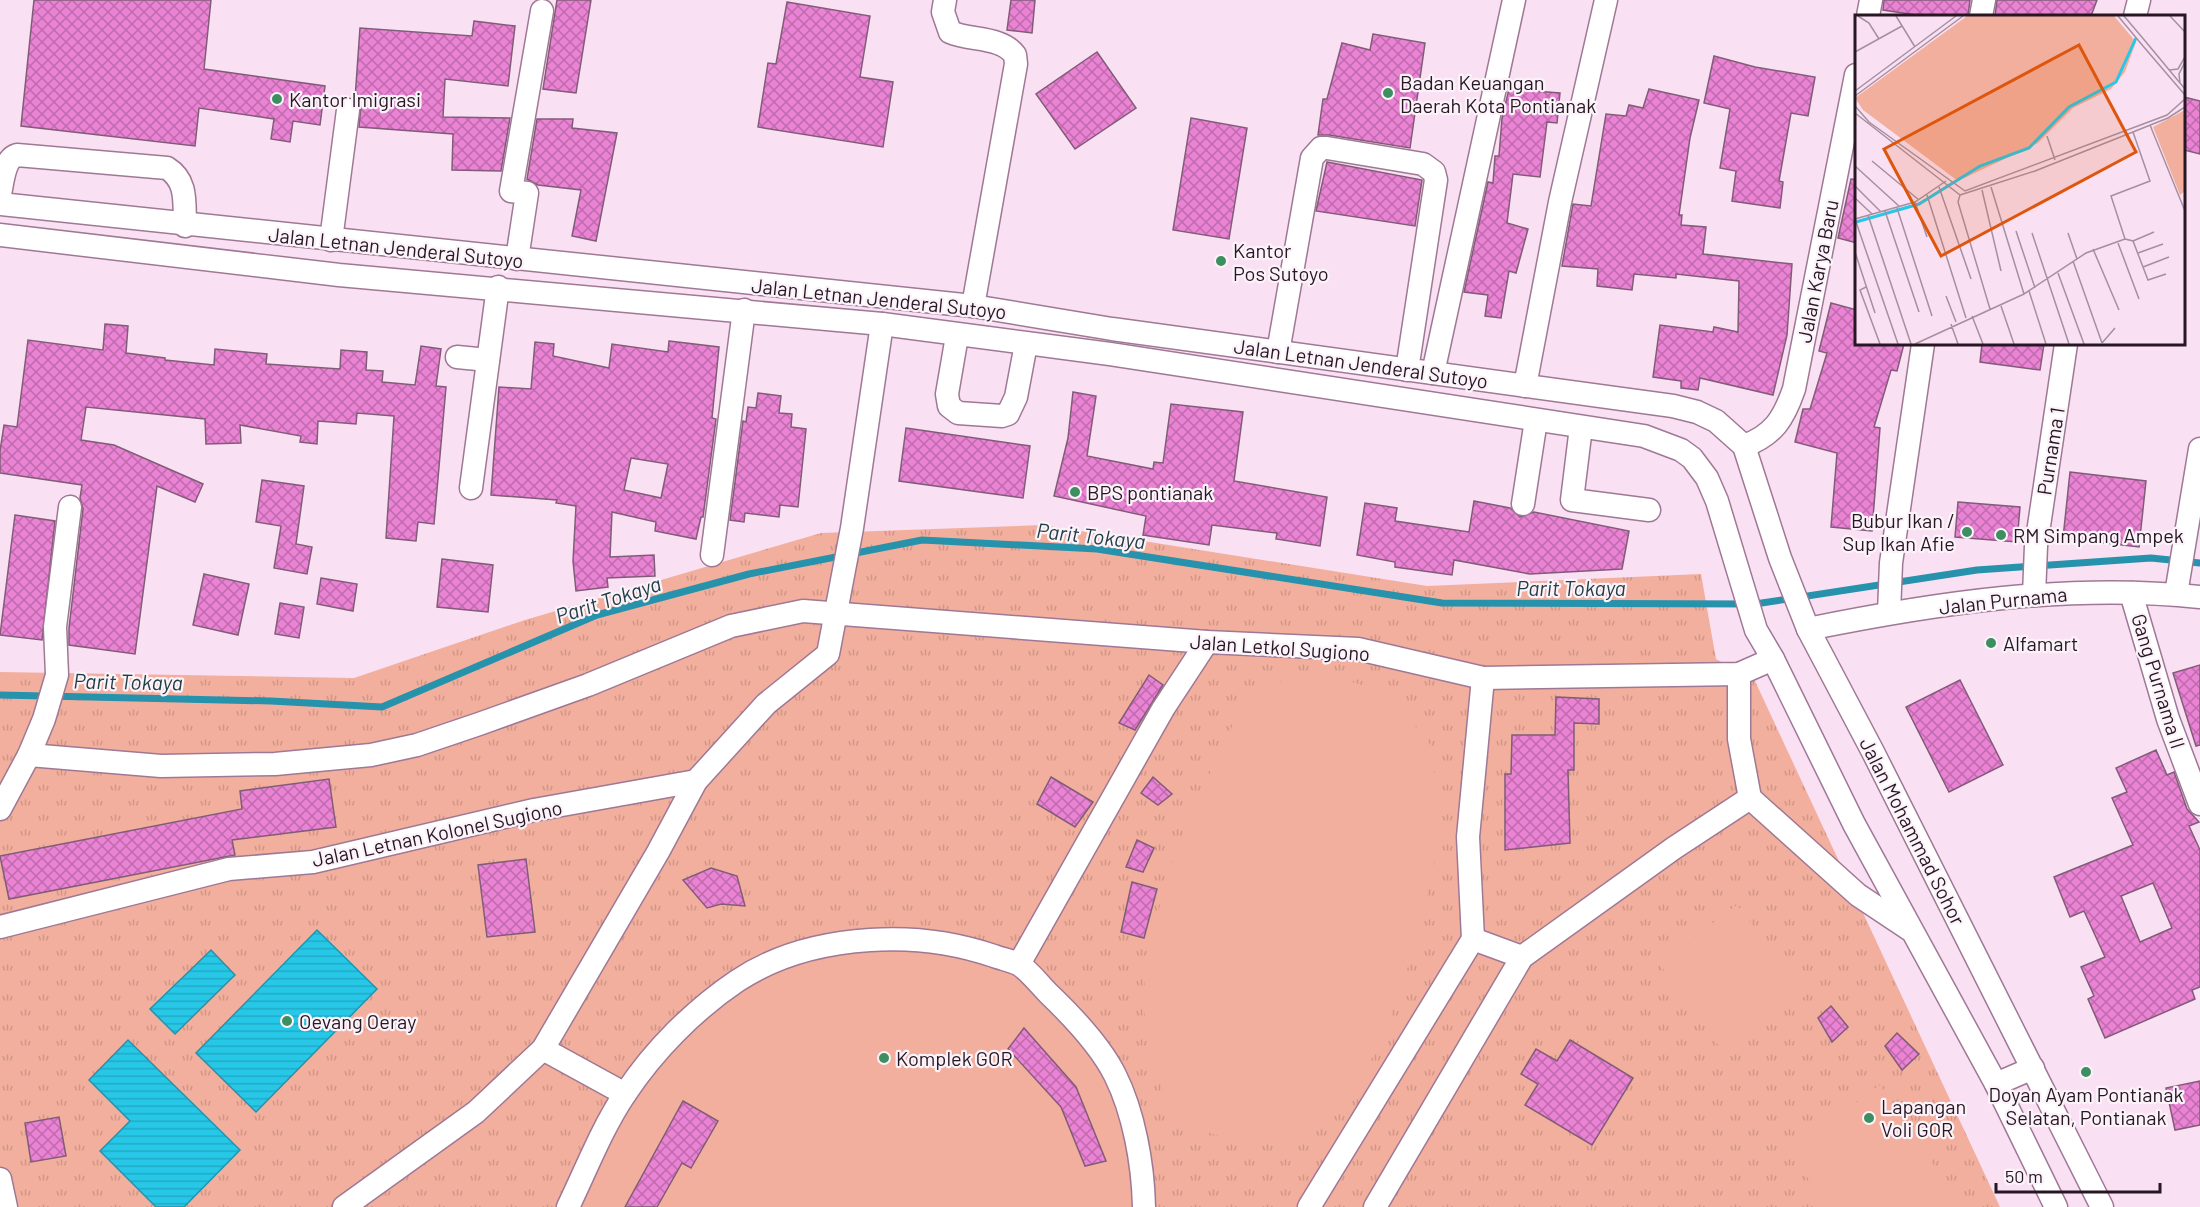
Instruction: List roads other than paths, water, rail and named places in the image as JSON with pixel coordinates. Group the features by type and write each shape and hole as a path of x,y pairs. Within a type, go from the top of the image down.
{"street":[{"path":"945,0 943,12 950,32 1005,45 1015,55 1016,64 973,306"},
{"path":"1433,374 1514,0"},
{"path":"1524,386 1560,202 1606,0"},
{"path":"1868,15 1872,0"},
{"path":"1981,15 1984,0"},
{"path":"2135,15 2139,0"},
{"path":"517,259 527,193 511,191 542,11"},
{"name":"Jalan Karya Baru","path":"1744,446 1768,434 1781,422 1794,389 1855,85"},
{"path":"332,240 348,110"},
{"path":"1278,352 1312,158 1321,148 1327,148 1423,164 1434,172 1436,180 1407,370"},
{"path":"0,194 8,163 12,157 17,155 167,168 180,178 183,186 186,226"},
{"name":"Jalan Letnan Jenderal Sutoyo","path":"0,204 186,226 973,306 1112,329 1673,406 1698,412 1731,431 1744,446"},
{"name":"Jalan Letnan Jenderal Sutoyo","path":"0,235 339,275 498,287 882,324 957,336 1110,354 1662,441 1692,458 1707,478 1717,501 1756,630 1773,659"},
{"path":"471,488 498,287"},
{"path":"712,555 744,310"},
{"path":"344,1207 476,1112 543,1049 658,852 696,781 766,704 828,654 852,528 882,324"},
{"path":"1110,354 1112,329"},
{"path":"957,336 947,394 949,406 958,413 1002,416 1008,414 1016,396 1026,344"},
{"path":"1889,603 1890,563 1923,345"},
{"name":"Purnama 1","path":"2034,584 2036,546 2066,345"},
{"path":"457,357 488,360"},
{"path":"1522,504 1536,420"},
{"path":"1581,427 1572,500 1649,510"},
{"name":"Jalan Mohammad Sohor","path":"1744,446 1780,558 1805,623 1879,763 2103,1207"},
{"path":"2178,584 2200,449"},
{"path":"0,809 29,755 44,719 57,675 54,627 70,507"},
{"name":"Jalan Purnama","path":"1805,623 1889,603 2034,584 2131,592 2178,584 2200,597"},
{"name":"Gang Purnama II","path":"2131,592 2168,719 2200,804"},
{"name":"Jalan Letkol Sugiono","path":"29,755 161,766 275,764 371,755 417,745 588,685 731,626 803,611 1207,642 1358,649 1483,678 1739,674 1773,659"},
{"path":"1019,964 1163,709 1207,642"},
{"path":"1773,659 1879,870 1996,1084 2056,1207"},
{"path":"1739,674 1739,739 1750,798 1858,895 1913,932"},
{"path":"1309,1207 1473,939 1468,837 1483,678"},
{"name":"Jalan Letnan Kolonel Sugiono","path":"0,927 229,869 313,862 534,810 696,781"},
{"path":"1375,1207 1522,957 1674,848 1750,798"},
{"path":"1858,895 1879,870"},
{"path":"568,1207 625,1094 666,1043 704,1006 768,963 811,949 851,941 897,938 935,940 1019,964 1066,1010 1115,1074 1136,1143 1143,1184 1144,1207"},
{"path":"1473,939 1522,957"},
{"path":"543,1049 625,1094"},
{"path":"1996,1084 2032,1068"},
{"path":"0,1179 6,1207"}],"water":[{"name":"Oevang Oeray","path":"317,930 377,989 256,1112 196,1053"},
{"path":"211,950 235,975 175,1034 150,1009"},
{"path":"128,1040 240,1150 184,1207 156,1207 100,1151 130,1121 89,1080"}],"waterway":[{"name":"Parit Tokaya","path":"0,695 271,701 382,707 597,615 749,574 922,540 1097,549 1442,603 1755,604 1977,570 2151,558 2200,563"}],"place":[{"name":"Badan Keuangan Daerah Kota Pontianak","path":"1388,93"},
{"name":"Kantor Imigrasi","path":"277,99"},
{"name":"Kantor Pos Sutoyo","path":"1221,261"},
{"name":"BPS pontianak","path":"1075,492"},
{"name":"Bubur Ikan / Sup Ikan Afie","path":"1967,532"},
{"name":"RM Simpang Ampek","path":"2001,535"},
{"name":"Alfamart","path":"1991,643"},
{"name":"Oevang Oeray","path":"287,1021"},
{"name":"Komplek GOR","path":"884,1058"},
{"name":"Doyan Ayam Pontianak Selatan, Pontianak","path":"2086,1072"},
{"name":"Lapangan Voli GOR","path":"1869,1118"}]}
